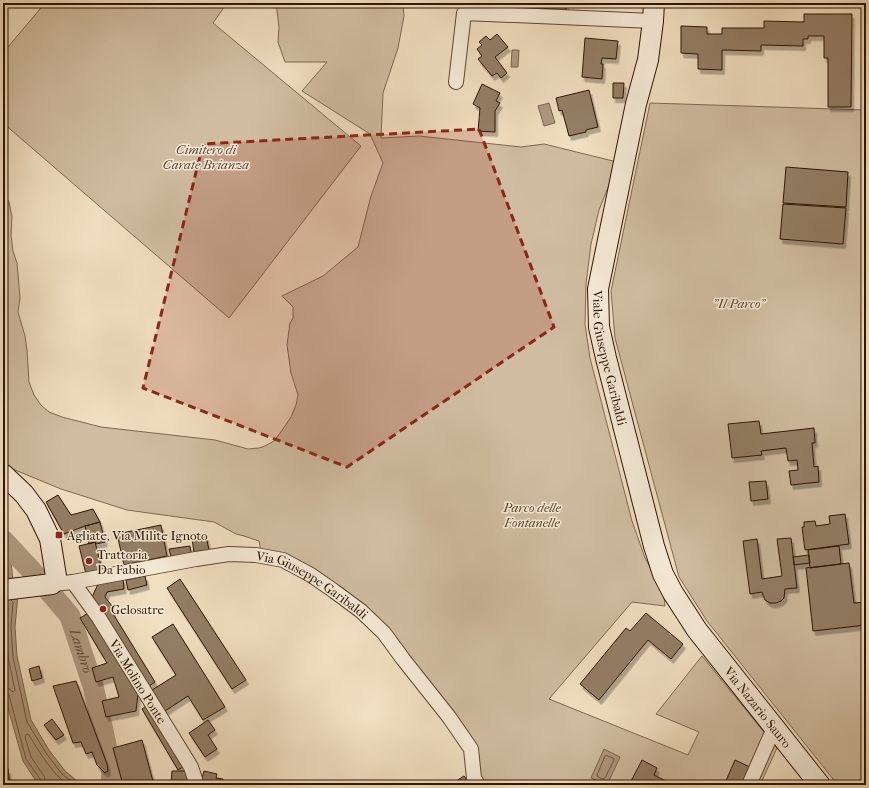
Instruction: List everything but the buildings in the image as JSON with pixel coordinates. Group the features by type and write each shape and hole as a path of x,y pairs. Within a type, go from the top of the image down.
{"main road":[{"name":"Viale Giuseppe Garibaldi","path":"654,12 648,60 636,104 598,288 600,327 606,358 654,546 663,574 673,593 697,630"},
{"path":"3,474 24,494 36,510 50,539 56,576 52,584 3,590"},
{"name":"Via Nazario Sauro","path":"697,630 820,785"}],"street":[{"path":"456,82 464,13 654,12"},
{"name":"Via Giuseppe Garibaldi","path":"52,584 73,582 230,554 283,560 311,575 334,591 361,611 384,633 471,749 474,778 478,785"},
{"name":"Via Molino Ponte","path":"73,582 99,618 191,767 195,779 194,785"},
{"path":"750,785 779,734"}],"highlighted area":[{"path":"479,129 554,327 347,467 143,388 203,144"}],"green space":[{"name":"Cimitero di Carate Brianza","path":"45,3 227,3 213,23 361,146 229,318 3,123 3,53"},
{"name":"Parco delle Fontanelle","path":"276,3 403,3 404,16 398,48 383,93 381,138 419,136 521,147 544,144 617,162 599,210 591,244 586,284 585,324 590,358 632,521 645,558 660,586 664,597 665,606 632,602 549,699 688,755 699,732 656,714 702,656 777,748 760,785 478,785 471,749 403,659 334,591 262,557 259,541 236,534 214,522 127,510 61,489 3,465 3,191 9,202 12,217 11,236 13,251 17,263 20,298 18,312 25,336 29,382 34,395 41,405 49,412 62,417 101,427 215,440 248,449 259,448 274,441 291,417 298,395 291,373 287,345 290,323 293,318 293,307 282,296 323,276 358,247 371,196 383,163 370,134 302,91 327,62 285,62 278,42 279,27"},
{"name":"\"Il Parco\"","path":"650,103 866,110 866,785 837,784 707,621 679,577 615,338 611,291"}],"water":[{"path":"512,50 519,50 518,67 511,67"},
{"path":"549,103 555,123 544,126 538,106"},
{"path":"3,532 9,543 13,581 3,583"},
{"path":"18,595 15,627 17,656 31,720 49,750 65,771 82,785 38,785 23,761 3,690 3,597"},
{"path":"604,749 620,757 607,785 591,778"}],"waterway":[{"name":"Lambro","path":"3,540 70,616 93,686 112,774 111,785"}],"place":[{"name":"Agliate, Via Milite Ignoto","path":"59,535"},
{"name":"Trattoria Da Fabio","path":"89,561"},
{"name":"Gelosatre","path":"103,609"}]}
